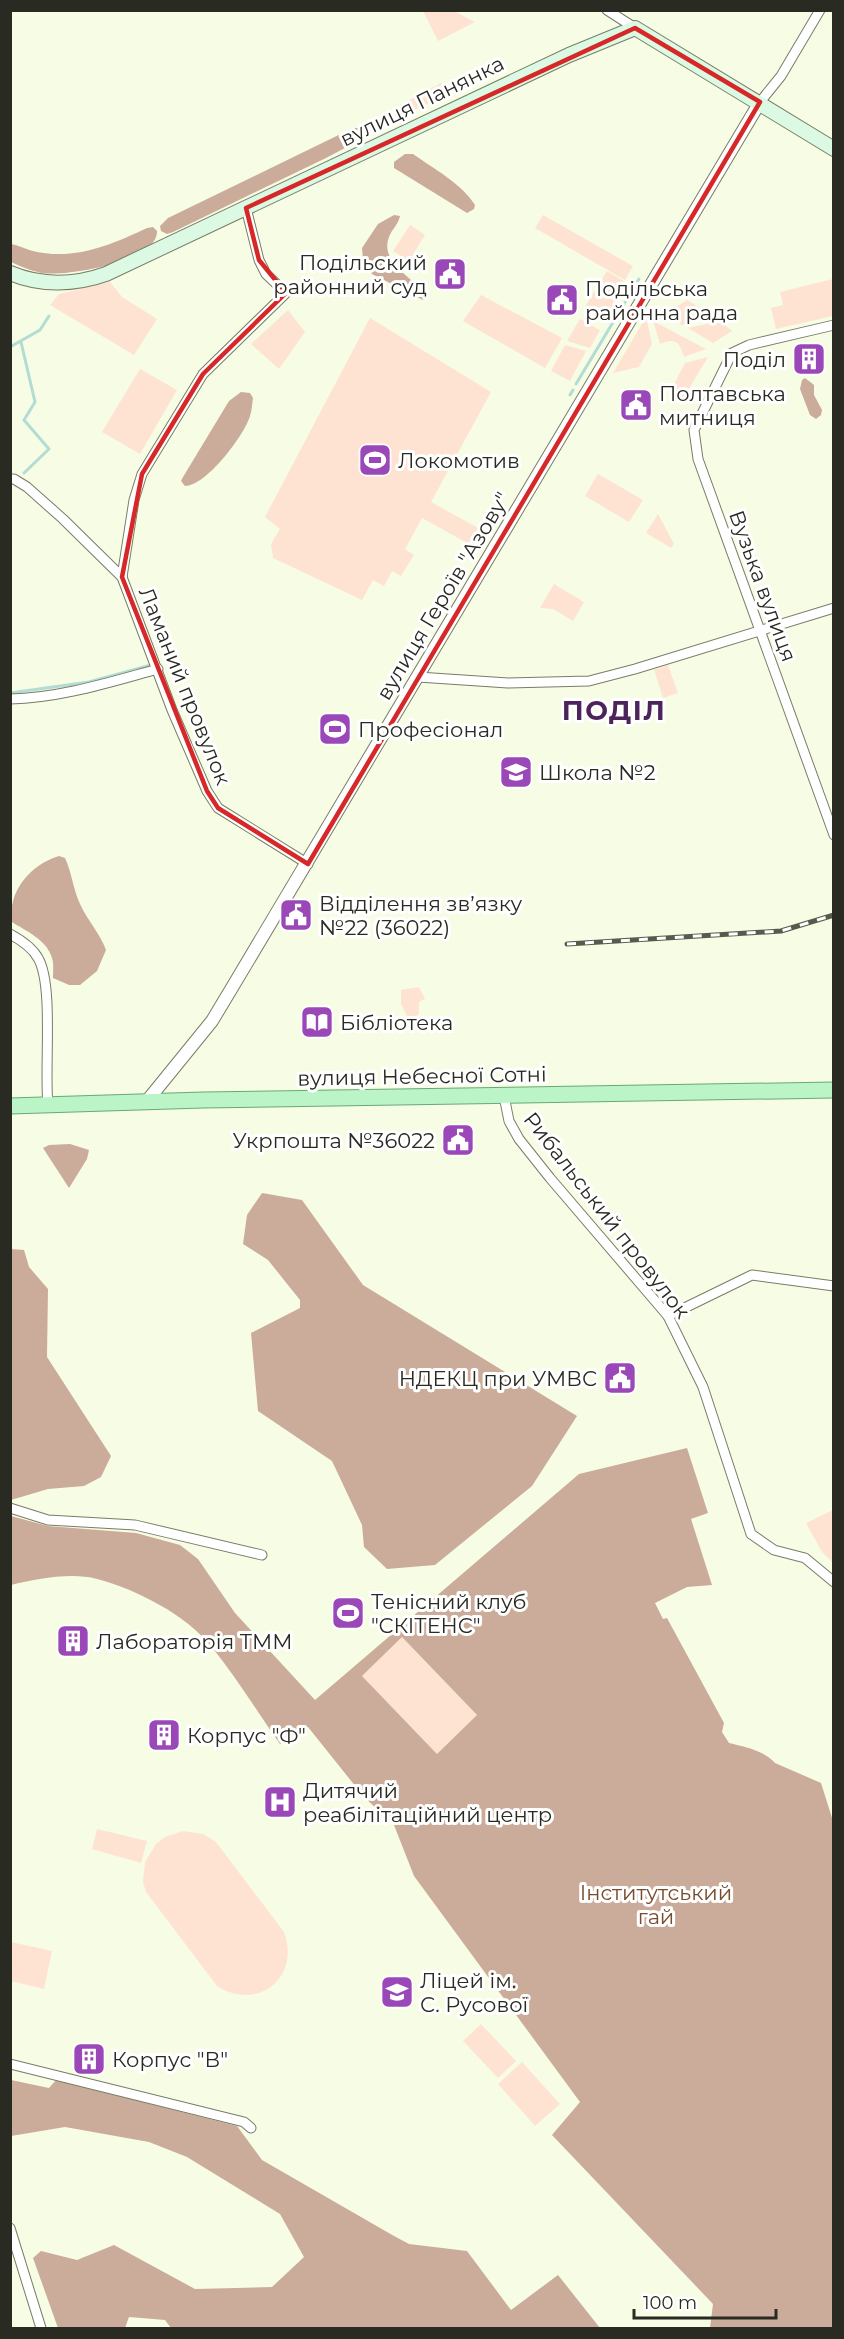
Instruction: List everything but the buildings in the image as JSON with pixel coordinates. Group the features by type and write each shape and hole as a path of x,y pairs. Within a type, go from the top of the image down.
{"main road":[{"path":"634,28 760,102 834,149"},
{"name":"вулиця Панянка","path":"10,273 24,279 56,283 96,278 561,58 634,28"},
{"name":"вулиця Небесної Сотні","path":"10,1106 147,1101 834,1090"}],"street":[{"path":"608,10 634,28"},
{"path":"760,102 780,76 820,10"},
{"name":"вулиця Героїв \"Азову\"","path":"147,1101 212,1021 308,864 760,102"},
{"name":"Ламаний провулок","path":"122,578 134,500 142,474 203,374 286,293 266,274 259,260 246,208"},
{"name":"Вузька вулиця","path":"834,325 749,345 732,352 694,430 698,459 834,835"},
{"name":"Ламаний провулок","path":"10,479 14,479 34,494 122,578 172,710 207,791 218,808 308,864"},
{"path":"418,677 507,683 589,681 834,608"},
{"path":"10,699 33,699 158,669"},
{"path":"10,934 33,951 42,968 46,1006 48,1105"},
{"name":"Рибальський провулок","path":"504,1096 504,1106 509,1121 519,1139 668,1316 703,1387 751,1534 774,1550 805,1558 834,1582"},
{"path":"668,1316 752,1275 834,1286"},
{"path":"10,1508 48,1520 135,1525 262,1555"},
{"path":"10,2064 244,2122 251,2128"},
{"path":"10,2228 41,2328"}],"highlighted area":[{"path":"635,28 760,102 308,864 218,808 207,791 122,577 142,474 203,374 286,293 259,260 246,208"}],"shaded area":[{"path":"423,11 454,11 475,22 438,41"},
{"path":"441,83 444,86 438,92 439,98 397,118 400,105"},
{"path":"543,215 633,266 625,280 535,228"},
{"path":"410,225 425,235 409,261 393,251"},
{"path":"607,271 627,283 606,319 585,307"},
{"path":"833,279 833,316 776,329 771,308 783,305 780,292"},
{"path":"110,282 122,297 157,319 134,355 50,305 59,294"},
{"path":"481,295 562,338 545,368 463,321"},
{"path":"687,300 714,316 682,325 664,315"},
{"path":"288,310 305,332 279,369 251,344"},
{"path":"646,317 652,344 639,367 613,373"},
{"name":"Локомотив","path":"370,318 491,392 431,502 478,528 469,544 422,518 405,549 414,555 401,576 392,571 384,586 373,580 362,600 273,558 271,544 280,529 265,517"},
{"path":"580,319 600,330 590,348 567,341"},
{"path":"653,321 706,349 684,357 676,342 660,344"},
{"path":"720,321 732,331 713,343 688,328"},
{"path":"565,345 586,351 570,381 551,371"},
{"path":"708,357 684,397 671,390 685,363"},
{"path":"140,369 177,390 140,454 102,432"},
{"path":"598,474 643,500 629,522 585,496"},
{"path":"658,514 674,544 671,548 646,533"},
{"path":"554,584 584,602 573,621 553,609 540,608"},
{"path":"668,665 678,693 663,698 654,670"},
{"path":"419,987 425,999 419,1002 419,1014 409,1020 401,1004 401,990"},
{"path":"833,1510 833,1563 822,1552 806,1523"},
{"path":"402,1637 477,1715 437,1754 362,1676"},
{"path":"97,1829 147,1841 141,1863 92,1849"},
{"path":"183,1831 203,1834 216,1842 284,1932 288,1948 286,1963 281,1976 272,1986 261,1992 247,1995 232,1993 217,1986 146,1892 143,1882 145,1862 156,1844 165,1837"},
{"path":"11,1942 52,1951 44,1989 11,1981"},
{"path":"481,2024 516,2061 498,2078 463,2041"},
{"path":"522,2062 560,2104 535,2126 498,2084"}],"green space":[{"path":"353,128 359,128 362,132 362,139 173,232 167,234 161,231 160,226 168,218"},
{"path":"405,154 413,154 455,183 475,205 474,209 467,213 394,168 394,162"},
{"path":"394,215 400,216 389,237 387,246 389,254 399,269 424,294 423,300 372,274 363,260 362,248 378,224"},
{"path":"153,227 157,231 154,242 128,259 109,265 54,274 38,272 11,262 10,244 48,254 78,253"},
{"path":"805,378 814,385 814,395 822,410 821,415 816,419 810,415 800,389 802,380"},
{"path":"241,392 250,393 253,398 246,425 232,447 213,469 194,484 185,486 181,481 183,477 229,401"},
{"path":"59,856 65,858 80,904 106,950 97,971 80,985 69,985 53,978 53,960 46,946 12,922 13,900 23,881 39,865"},
{"path":"70,1144 89,1150 87,1159 69,1188 43,1148 49,1145"},
{"path":"262,1193 302,1200 363,1285 577,1416 532,1486 435,1565 387,1569 364,1547 362,1525 332,1461 258,1411 251,1333 300,1308 300,1300 268,1260 243,1244 247,1215"},
{"path":"11,1249 24,1250 29,1267 48,1289 47,1357 111,1456 101,1477 84,1486 48,1489 11,1500"},
{"name":"Інститутський гай","path":"687,1448 708,1513 691,1519 712,1585 687,1587 655,1603 663,1619 667,1618 724,1723 722,1732 729,1743 759,1752 775,1763 821,1783 833,1821 833,2328 710,2328 713,2304 552,2135 580,2102 414,1876 394,1825 364,1797 308,1727 280,1744 229,1670 201,1635 174,1614 144,1596 112,1583 76,1576 54,1577 11,1585 11,1516 48,1526 136,1533 180,1545 198,1559 235,1613 315,1700 579,1474","holes":["402,1637 477,1715 437,1754 362,1676"]},
{"path":"11,2080 49,2088 56,2080 237,2126 262,2160 394,2236 409,2244 467,2251 511,2310 558,2275 600,2328 171,2328 165,2320 129,2317 125,2328 58,2328 33,2258 41,2251 77,2260 114,2245 195,2289 272,2287 304,2257 280,2214 187,2157 149,2142 65,2127 11,2136"}],"waterway":[{"path":"576,384 639,279"},
{"path":"10,347 40,330 49,316"},
{"path":"21,342 35,402 24,420 49,449 24,473"},
{"path":"570,395 573,390"},
{"path":"10,693 89,682 151,665"}],"railway":[{"path":"567,944 781,931 834,915"}],"place":[{"name":"Подільский районний суд","path":"450,274"},
{"name":"Подільська районна рада","path":"562,300"},
{"name":"Поділ","path":"809,359"},
{"name":"Полтавська митниця","path":"636,405"},
{"name":"Локомотив","path":"375,460"},
{"name":"Професіонал","path":"335,729"},
{"name":"Школа №2","path":"516,772"},
{"name":"Відділення зв’язку №22 (36022)","path":"296,915"},
{"name":"Бібліотека","path":"317,1022"},
{"name":"Укрпошта №36022","path":"458,1140"},
{"name":"НДЕКЦ при УМВС","path":"620,1378"},
{"name":"Тенісний клуб \"СКІТЕНС\"","path":"348,1613"},
{"name":"Лабораторія ТММ","path":"73,1641"},
{"name":"Корпус \"Ф\"","path":"164,1735"},
{"name":"Дитячий реабілітаційний центр","path":"280,1802"},
{"name":"Ліцей ім. С. Русової","path":"397,1992"},
{"name":"Корпус \"В\"","path":"89,2059"}],"district":[{"name":"ПОДІЛ","path":"614,710"}]}
